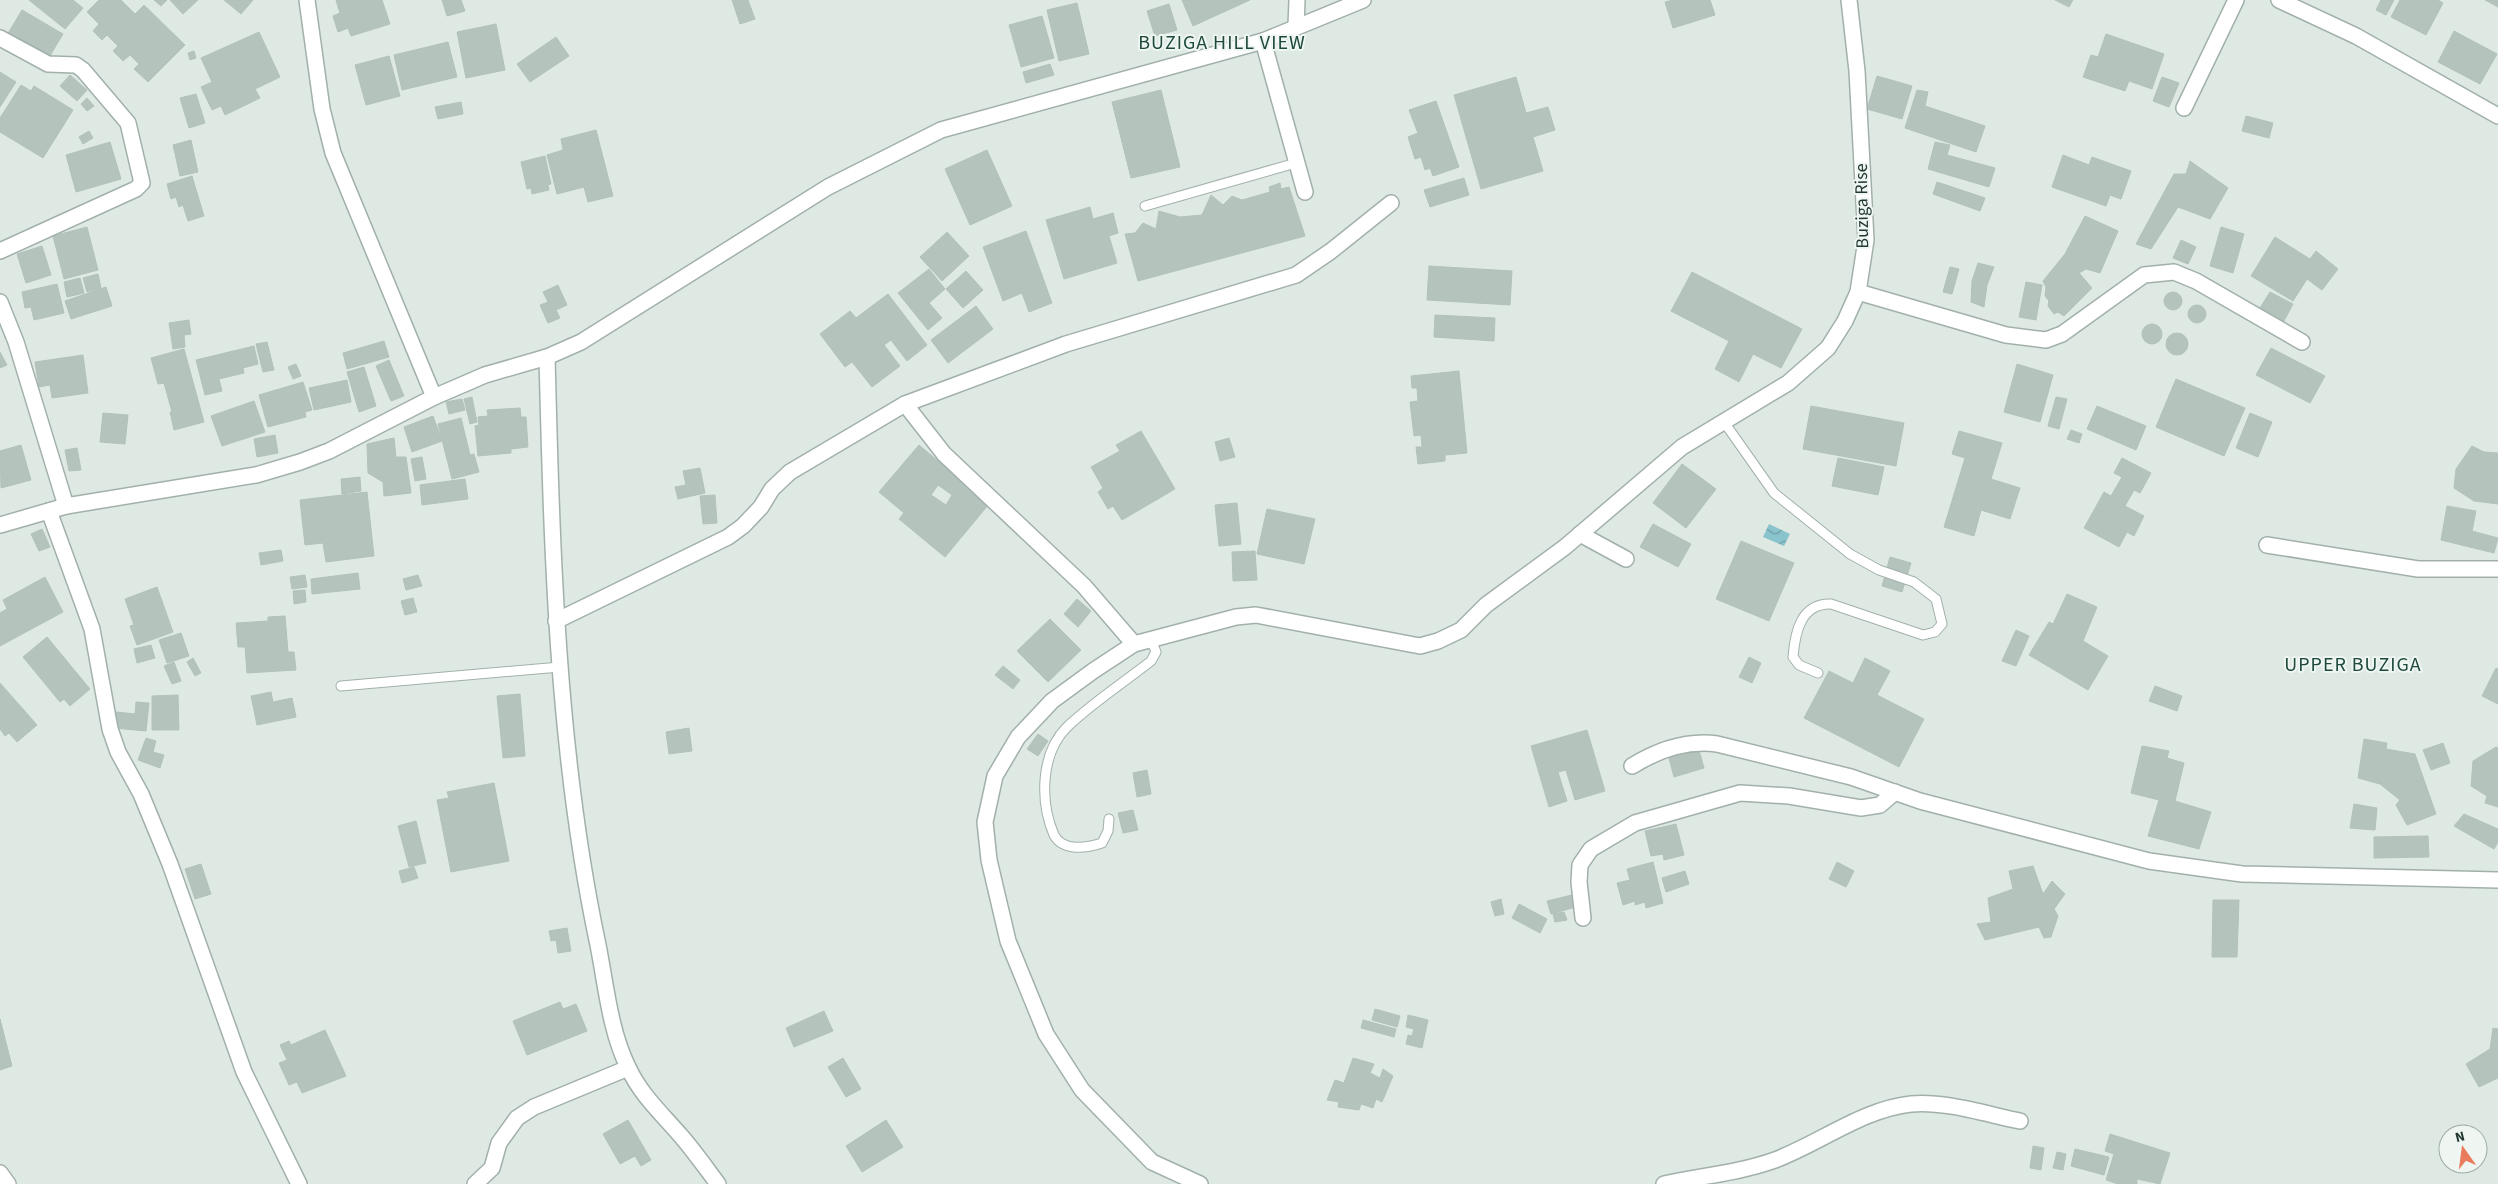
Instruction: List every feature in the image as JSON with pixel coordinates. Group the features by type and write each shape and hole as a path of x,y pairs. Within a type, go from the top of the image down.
{"street":[{"path":"307,0 326,133 434,397"},
{"path":"1296,26 1297,0"},
{"path":"0,525 66,506 256,475 329,451 434,397 485,375 547,357 581,342 828,187 940,130 1263,41 1363,0"},
{"name":"Buziga Rise","path":"1200,1184 1152,1162 1082,1090 1046,1034 1008,942 989,860 985,822 995,776 1018,737 1052,701 1093,670 1134,644 1236,617 1256,616 1420,646 1438,641 1461,630 1486,605 1580,534 1682,447 1788,383 1828,348 1845,321 1858,292 1866,240 1857,72 1849,0"},
{"path":"2184,108 2236,0"},
{"path":"2279,0 2356,36 2498,116"},
{"path":"0,38 48,64 76,65 83,70 128,124 142,183 128,193 0,250"},
{"path":"1263,41 1305,192"},
{"path":"556,621 728,537 743,526 761,507 772,489 790,472 905,404 1066,344 1296,276 1332,251 1391,203"},
{"path":"1858,292 2006,335 2046,340 2062,334 2144,275 2158,272 2174,272 2196,282 2302,342"},
{"path":"0,302 16,342 66,506"},
{"path":"547,357 550,510 556,621 569,766 592,917 619,1045 628,1068 645,1096 683,1138 718,1184"},
{"path":"905,404 944,454 1084,586 1134,644"},
{"path":"49,511 92,629 110,729 118,752 141,794 170,864 244,1072 299,1184"},
{"path":"1580,534 1626,560"},
{"path":"2267,545 2418,570 2498,570"},
{"path":"1632,766 1654,753 1701,742 1742,749 1851,777 1895,792 2148,861 2216,871 2261,875 2498,880"},
{"path":"1583,918 1579,882 1580,865 1591,849 1635,823 1740,793 1790,796 1861,808 1880,805 1895,792"},
{"path":"475,1184 492,1168 499,1143 516,1118 534,1107 628,1068"},
{"path":"1664,1184 1739,1170 1774,1160 1868,1116 1909,1104 1930,1104 2020,1121"},
{"path":"0,1173 8,1184"}],"lane":[{"path":"1144,206 1296,162"},
{"path":"1724,422 1774,493 1850,554 1879,570 1914,582 1936,599 1941,613 1942,624 1935,632 1923,635 1831,604 1820,604 1810,608 1803,616 1792,657 1798,665 1818,673"},
{"path":"1109,819 1108,831 1102,843 1090,847 1069,847 1056,839 1049,822 1044,797 1052,750 1066,728 1151,661 1156,652 1152,640"},
{"path":"341,686 560,667"}],"water":[{"path":"1769,524 1790,534 1784,546 1763,537"}],"building":[{"path":"29,0 73,0 83,8 65,29"},
{"path":"99,0 121,0 135,14 144,5 185,45 148,82 134,69 139,64 130,55 123,61 113,51 118,46 107,35 102,40 93,31 99,24 87,12"},
{"path":"154,0 167,0 161,6"},
{"path":"170,0 198,0 183,14"},
{"path":"224,0 253,0 241,14"},
{"path":"336,0 382,0 390,24 351,36 348,28 338,32 333,16 340,13"},
{"path":"442,0 461,0 465,11 447,16"},
{"path":"732,0 748,0 755,19 740,24"},
{"path":"1182,0 1250,0 1193,26"},
{"path":"1673,0 1710,0 1715,15 1673,28 1665,2"},
{"path":"2055,0 2073,0 2069,7"},
{"path":"2381,0 2394,0 2386,15 2376,10"},
{"path":"2400,0 2438,0 2443,3 2426,35 2391,17"},
{"path":"2485,0 2498,0 2498,7"},
{"path":"1077,3 1089,54 1059,61 1047,10"},
{"path":"1169,4 1177,30 1155,36 1147,11"},
{"path":"22,10 63,34 48,59 7,35"},
{"path":"1042,16 1054,58 1021,67 1009,25"},
{"path":"496,24 505,70 466,78 457,32"},
{"path":"2454,31 2497,54 2480,84 2438,62"},
{"path":"259,32 280,77 255,89 260,98 225,115 221,106 212,110 201,87 212,82 201,58"},
{"path":"2106,34 2164,54 2152,89 2129,81 2125,91 2083,77 2091,55 2098,57"},
{"path":"556,37 569,56 530,82 517,64"},
{"path":"448,42 457,77 402,90 394,55"},
{"path":"194,51 196,58 190,60 188,53"},
{"path":"389,56 400,96 366,105 355,65"},
{"path":"1050,64 1054,75 1026,83 1023,72"},
{"path":"0,72 16,82 0,107"},
{"path":"70,75 87,90 77,101 60,86"},
{"path":"1877,76 1912,86 1902,119 1867,109"},
{"path":"1516,77 1526,113 1548,107 1555,130 1533,137 1543,171 1481,189 1454,95"},
{"path":"2162,77 2179,83 2169,107 2153,101"},
{"path":"21,85 31,91 34,86 73,110 43,158 0,132 0,118"},
{"path":"1161,90 1180,167 1131,178 1112,102"},
{"path":"1917,90 1928,92 1925,106 1985,126 1976,152 1905,128"},
{"path":"196,94 205,123 189,128 180,98"},
{"path":"87,98 94,106 87,111 81,104"},
{"path":"1436,101 1459,167 1433,176 1430,168 1425,170 1421,157 1415,159 1408,137 1418,133 1409,110"},
{"path":"461,102 463,114 438,119 435,107"},
{"path":"2246,116 2273,123 2269,138 2242,131"},
{"path":"596,130 613,196 588,202 584,187 557,194 547,155 563,150 561,139"},
{"path":"89,131 93,138 83,144 79,137"},
{"path":"191,140 198,172 180,176 173,145"},
{"path":"110,142 121,179 76,192 66,155"},
{"path":"1935,142 1950,145 1947,155 1995,168 1989,187 1928,169"},
{"path":"987,150 1012,206 970,225 945,169"},
{"path":"2063,155 2089,165 2092,157 2131,171 2121,199 2110,195 2106,206 2052,187"},
{"path":"545,156 551,184 548,185 549,190 532,194 531,188 527,189 521,162"},
{"path":"2190,161 2228,188 2210,219 2178,207 2151,249 2136,244 2174,174 2186,174"},
{"path":"192,176 204,216 188,221 183,205 179,207 176,197 171,199 167,184"},
{"path":"1464,178 1469,195 1430,207 1424,190"},
{"path":"1937,182 1985,198 1980,211 1933,194"},
{"path":"1280,183 1281,189 1289,187 1305,236 1138,281 1125,234 1135,233 1143,223 1156,229 1159,211 1180,217 1202,215 1211,195 1223,205 1232,196 1242,200 1270,192 1269,187"},
{"path":"1090,207 1093,219 1113,213 1118,233 1109,236 1117,263 1064,279 1046,220"},
{"path":"2085,216 2118,231 2100,273 2086,269 2079,273 2092,288 2064,316 2058,312 2054,314 2048,306 2049,301 2045,296 2046,287 2043,281 2065,254"},
{"path":"87,227 98,270 64,279 53,236"},
{"path":"2221,227 2244,234 2233,273 2210,266"},
{"path":"1026,231 1052,303 1029,312 1022,293 1003,301 983,247"},
{"path":"947,232 969,256 942,281 920,257"},
{"path":"2275,237 2310,259 2316,251 2338,269 2322,290 2307,279 2293,301 2251,276"},
{"path":"2181,240 2196,247 2188,264 2173,258"},
{"path":"42,246 51,275 26,283 17,254"},
{"path":"1978,263 1994,267 1987,285 1984,307 1971,302 1972,281"},
{"path":"1429,266 1512,271 1510,305 1427,300"},
{"path":"1950,267 1959,269 1952,294 1943,292"},
{"path":"929,269 945,289 929,303 942,318 928,330 898,293"},
{"path":"966,271 983,290 963,308 946,289"},
{"path":"1692,272 1802,329 1781,368 1753,354 1739,382 1715,369 1729,341 1671,311"},
{"path":"98,274 101,288 87,292 83,278"},
{"path":"80,278 84,293 67,297 64,282"},
{"path":"2026,282 2042,285 2036,320 2019,317"},
{"path":"57,284 64,313 34,320 31,307 25,308 22,292"},
{"path":"558,285 567,305 556,310 560,318 548,323 540,305 548,302 543,292"},
{"path":"106,287 112,306 71,319 65,301"},
{"path":"2173,292 2181,297 2182,301 2177,309 2173,310 2165,305 2164,301 2169,293"},
{"path":"2270,292 2293,304 2284,321 2260,308"},
{"path":"888,294 927,345 907,361 891,340 884,345 900,366 872,387 852,362 845,367 820,334 850,311 856,318"},
{"path":"2193,305 2201,305 2206,310 2204,321 2193,323 2188,318 2188,310"},
{"path":"976,306 993,329 948,363 931,340"},
{"path":"1435,315 1495,318 1494,341 1434,337"},
{"path":"189,320 191,334 184,335 185,347 173,349 169,323"},
{"path":"2148,324 2156,324 2162,330 2162,338 2156,344 2148,344 2142,338 2142,330"},
{"path":"2177,333 2185,336 2188,344 2185,352 2177,355 2169,352 2166,344 2169,336"},
{"path":"384,341 389,357 347,369 343,353"},
{"path":"267,342 274,370 263,372 256,344"},
{"path":"254,346 258,364 243,368 244,373 219,379 222,391 205,395 196,360"},
{"path":"2271,348 2325,376 2310,403 2256,375"},
{"path":"184,349 204,422 174,430 170,412 172,412 164,383 158,384 151,358"},
{"path":"0,352 7,365 0,368"},
{"path":"83,355 88,393 52,398 50,385 39,387 35,362"},
{"path":"389,360 404,396 391,401 376,366"},
{"path":"296,364 301,376 293,379 288,367"},
{"path":"2017,364 2053,375 2040,422 2004,412"},
{"path":"364,367 376,406 359,412 347,372"},
{"path":"1459,371 1467,453 1445,455 1445,461 1418,464 1416,447 1422,447 1421,435 1414,436 1410,402 1418,401 1417,388 1412,388 1411,376"},
{"path":"2176,379 2245,408 2224,456 2156,427"},
{"path":"347,380 351,402 314,410 309,388"},
{"path":"303,382 312,410 305,412 306,417 268,427 259,395"},
{"path":"472,397 477,422 470,424 464,399"},
{"path":"2056,397 2067,399 2059,429 2048,426"},
{"path":"462,399 465,410 449,414 446,402"},
{"path":"254,401 265,432 222,446 211,416"},
{"path":"1811,406 1904,423 1896,466 1803,449"},
{"path":"2097,406 2146,426 2136,450 2087,429"},
{"path":"520,408 521,417 526,417 528,447 511,449 511,453 478,456 475,426 479,425 478,417 488,416 487,410"},
{"path":"103,413 128,415 125,444 100,442"},
{"path":"2250,413 2272,422 2258,457 2236,448"},
{"path":"433,416 442,441 412,452 404,427"},
{"path":"461,418 470,455 474,454 479,472 452,479 438,424"},
{"path":"2071,430 2082,434 2079,443 2067,439"},
{"path":"1141,431 1175,489 1122,520 1113,506 1108,509 1098,492 1103,488 1091,467 1120,451 1116,445"},
{"path":"1959,431 2002,443 1991,479 2020,488 2010,519 1981,510 1974,536 1944,527 1965,458 1952,454"},
{"path":"275,435 278,453 257,457 254,439"},
{"path":"394,438 396,457 406,457 411,493 384,496 383,482 368,473 367,444"},
{"path":"1229,438 1235,457 1220,461 1215,442"},
{"path":"21,445 31,480 1,488 0,451"},
{"path":"919,445 989,504 945,557 899,519 904,513 879,492","holes":["938,485 952,495 946,505 931,495"]},
{"path":"2472,446 2484,452 2498,453 2498,504 2474,501 2454,488 2456,469"},
{"path":"77,448 81,470 69,471 65,450"},
{"path":"422,457 426,479 415,481 411,459"},
{"path":"1838,458 1884,467 1878,495 1832,486"},
{"path":"2122,458 2151,473 2140,493 2134,490 2125,506 2144,516 2134,536 2127,532 2119,547 2084,528 2104,492 2111,496 2122,477 2114,473"},
{"path":"1682,464 1716,489 1686,528 1653,503"},
{"path":"700,468 705,493 678,499 675,487 686,485 683,471"},
{"path":"360,477 361,491 342,494 341,479"},
{"path":"465,479 468,499 422,505 420,485"},
{"path":"367,492 374,556 326,562 323,543 305,545 300,500"},
{"path":"715,495 717,523 703,524 700,496"},
{"path":"1237,503 1241,544 1219,546 1215,505"},
{"path":"2447,506 2476,511 2472,531 2498,538 2494,553 2441,540"},
{"path":"1267,509 1315,519 1304,564 1257,554"},
{"path":"1653,524 1691,544 1678,567 1640,547"},
{"path":"42,529 50,547 39,551 31,534"},
{"path":"1741,541 1794,563 1769,621 1716,599"},
{"path":"281,550 283,561 261,565 259,553"},
{"path":"1255,551 1257,580 1233,581 1232,552"},
{"path":"1890,557 1911,563 1902,592 1882,586"},
{"path":"358,573 360,589 312,594 311,579"},
{"path":"305,575 307,587 292,589 290,577"},
{"path":"418,575 422,586 406,590 403,579"},
{"path":"45,577 63,612 0,646 0,613 7,609 3,600"},
{"path":"157,587 173,632 137,645 130,626 134,625 125,599"},
{"path":"305,590 306,602 294,604 293,591"},
{"path":"2067,594 2097,607 2083,641 2108,656 2088,690 2029,655 2049,622 2053,624"},
{"path":"413,598 417,612 405,615 401,601"},
{"path":"1077,599 1091,611 1078,627 1064,614"},
{"path":"285,616 288,652 294,652 296,670 247,673 245,647 238,647 236,623 268,621 268,617"},
{"path":"1050,619 1081,650 1048,682 1017,651"},
{"path":"2016,630 2029,636 2016,666 2002,661"},
{"path":"181,633 189,656 167,663 159,640"},
{"path":"47,637 90,689 70,706 64,699 60,702 23,657"},
{"path":"151,645 155,658 137,663 134,649"},
{"path":"1749,657 1761,663 1752,683 1739,677"},
{"path":"193,658 201,673 195,676 187,662"},
{"path":"1865,658 1890,671 1877,695 1924,719 1899,767 1804,718 1829,671 1853,683"},
{"path":"174,662 181,681 172,684 164,666"},
{"path":"1003,666 1020,680 1013,689 995,675"},
{"path":"2496,668 2498,669 2498,704 2482,696"},
{"path":"0,683 37,725 17,742 9,733 5,736 0,729"},
{"path":"2155,686 2182,696 2177,711 2149,701"},
{"path":"271,692 273,702 292,698 296,717 257,725 251,696"},
{"path":"520,694 525,756 503,758 497,696"},
{"path":"178,695 179,730 152,730 152,696"},
{"path":"136,702 149,703 146,731 114,728 116,712 135,714"},
{"path":"689,728 692,751 669,754 666,732"},
{"path":"1587,730 1605,791 1575,800 1566,770 1558,772 1567,801 1549,807 1531,746"},
{"path":"1038,734 1048,741 1038,756 1027,749"},
{"path":"146,738 156,741 153,752 164,755 160,768 138,760"},
{"path":"2364,739 2387,743 2386,749 2415,754 2436,814 2407,825 2396,805 2400,800 2380,784 2358,778"},
{"path":"1697,743 1704,768 1674,777 1667,751"},
{"path":"2443,743 2450,763 2431,770 2423,750"},
{"path":"2142,746 2169,751 2167,758 2184,763 2175,801 2211,812 2199,849 2148,836 2159,800 2131,793"},
{"path":"2496,747 2498,748 2498,807 2485,803 2487,796 2471,786 2473,761"},
{"path":"1147,770 1151,794 1137,797 1133,773"},
{"path":"494,783 509,861 451,872 437,800 449,798 447,792"},
{"path":"2354,804 2377,808 2375,830 2350,828"},
{"path":"1133,810 1138,830 1123,833 1118,813"},
{"path":"2464,814 2498,829 2498,842 2494,849 2454,826"},
{"path":"416,821 426,863 409,867 398,826"},
{"path":"1676,824 1684,855 1664,860 1663,854 1651,856 1645,831"},
{"path":"2428,836 2429,857 2374,858 2374,837"},
{"path":"1653,862 1663,903 1646,908 1645,902 1635,905 1635,901 1623,905 1617,883 1630,880 1627,869"},
{"path":"1837,862 1854,871 1846,887 1829,879"},
{"path":"201,864 211,894 195,899 185,869"},
{"path":"2033,866 2043,894 2052,881 2065,894 2054,909 2058,916 2051,937 2044,938 2039,927 1985,940 1977,924 1991,922 1988,898 2013,889 2009,871"},
{"path":"414,867 418,878 402,883 399,871"},
{"path":"1685,871 1689,884 1666,892 1662,878"},
{"path":"1572,895 1576,907 1551,914 1547,901"},
{"path":"1501,899 1504,914 1495,916 1491,902"},
{"path":"2213,900 2239,900 2237,957 2212,957"},
{"path":"1519,904 1547,919 1540,933 1512,918"},
{"path":"1564,912 1567,920 1555,922 1553,914"},
{"path":"567,928 571,951 558,953 556,940 551,941 549,931"},
{"path":"560,1002 563,1009 576,1004 587,1031 527,1055 513,1021"},
{"path":"1375,1009 1400,1016 1397,1027 1372,1020"},
{"path":"824,1011 833,1031 794,1047 786,1028"},
{"path":"1408,1015 1428,1020 1422,1048 1406,1044 1408,1035 1412,1036 1414,1029 1406,1027"},
{"path":"0,1019 12,1066 0,1070"},
{"path":"1363,1020 1396,1029 1394,1037 1361,1028"},
{"path":"2493,1028 2498,1029 2498,1078 2479,1087 2466,1064 2490,1049"},
{"path":"325,1030 346,1076 302,1093 297,1082 289,1085 279,1063 287,1060 280,1045 289,1041 291,1045"},
{"path":"843,1058 861,1089 846,1097 828,1067"},
{"path":"1353,1058 1374,1064 1370,1073 1380,1078 1383,1069 1393,1076 1382,1102 1376,1099 1373,1108 1361,1104 1359,1110 1338,1107 1339,1102 1327,1100 1335,1080 1344,1083"},
{"path":"628,1120 651,1160 641,1166 635,1156 620,1164 603,1134"},
{"path":"886,1120 903,1147 862,1172 846,1146"},
{"path":"2110,1134 2170,1153 2160,1184 2137,1179 2137,1184 2118,1184 2106,1180 2114,1154 2105,1151"},
{"path":"2033,1146 2044,1148 2041,1170 2030,1168"},
{"path":"2075,1149 2109,1157 2104,1175 2071,1166"},
{"path":"2057,1152 2066,1154 2063,1170 2053,1168"}],"district":[{"name":"BUZIGA HILL VIEW","path":"1222,43"},
{"name":"UPPER BUZIGA","path":"2353,665"}]}
